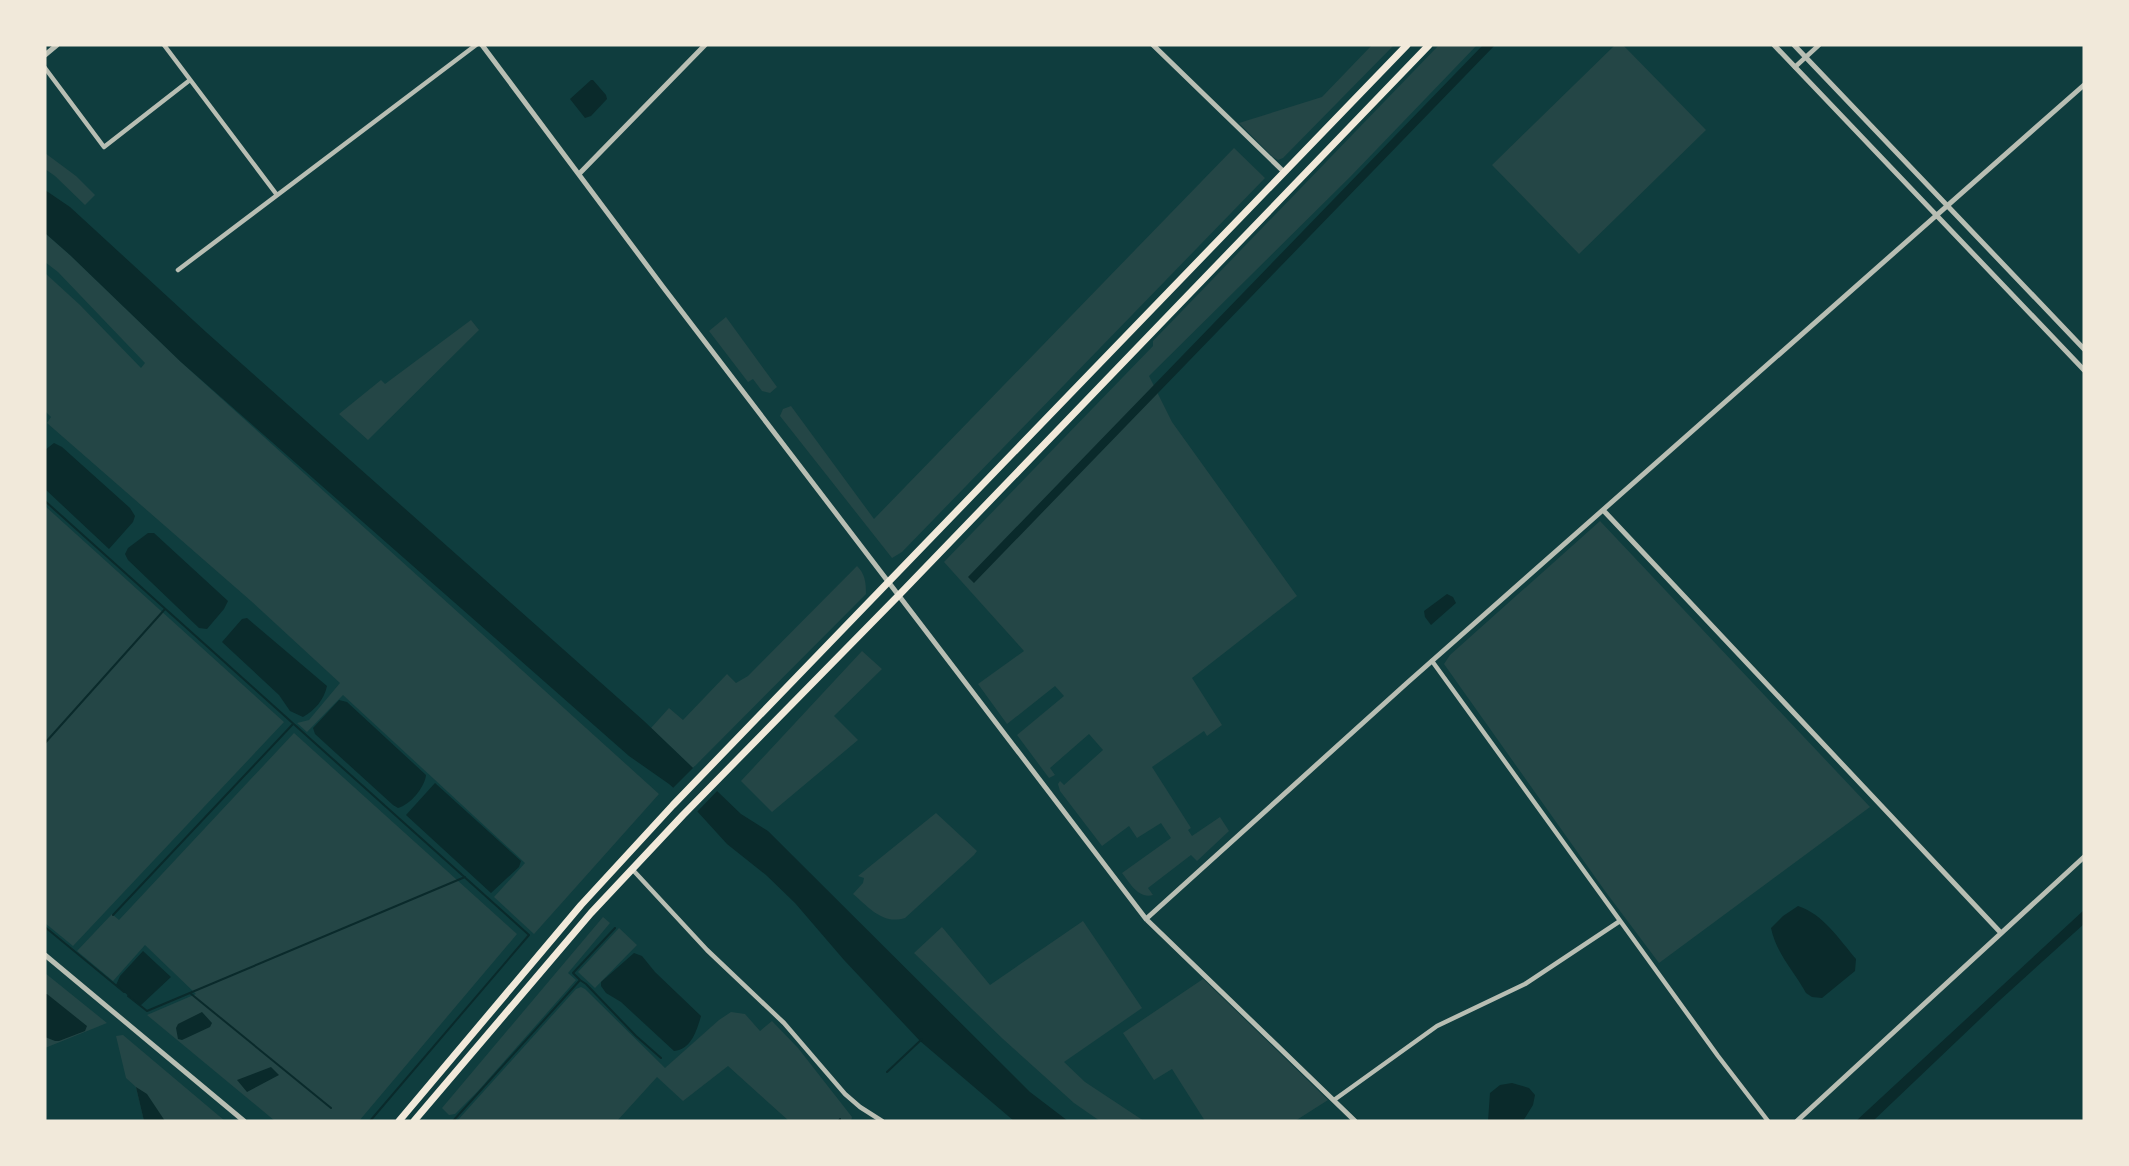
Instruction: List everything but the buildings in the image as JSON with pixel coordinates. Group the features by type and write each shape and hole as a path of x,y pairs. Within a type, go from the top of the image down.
{"main road":[{"path":"399,1121 581,905 673,805 1407,45"},
{"path":"414,1121 591,913 632,869 1429,45"}],"street":[{"path":"45,54 57,45"},
{"path":"164,45 277,195"},
{"path":"178,270 476,45"},
{"path":"482,45 1146,919 1355,1121"},
{"path":"579,174 705,45"},
{"path":"1153,45 1284,172"},
{"path":"1774,45 2084,370"},
{"path":"1794,45 2084,349"},
{"path":"1796,67 1819,45"},
{"path":"45,68 104,147 190,80"},
{"path":"1146,919 1432,661 2084,85"},
{"path":"1603,510 2001,933"},
{"path":"1432,661 1718,1056 1768,1121"},
{"path":"1797,1121 2084,856"},
{"path":"632,869 707,950 784,1023 845,1094 882,1121"},
{"path":"1334,1100 1437,1026 1525,984 1620,921"},
{"path":"45,955 244,1121"}],"shaded area":[{"path":"1372,45 1394,45 1283,158 1278,160 1273,157 1239,123 1322,97"},
{"path":"1439,45 1477,45 1351,176 1149,376 1172,422 1297,596 1192,678 1222,725 1207,736 1204,731 1152,767 1191,828 1188,830 1192,836 1220,817 1229,831 1197,861 1191,855 1148,888 1153,895 1143,895 1122,873 1171,838 1161,823 1137,838 1129,826 1102,846 1060,791 1058,784 1060,781 1064,785 1103,750 1089,734 1050,768 1055,775 1049,778 1017,735 1064,696 1055,686 1007,724 978,684 1024,651 944,562 1153,346 1153,341"},
{"path":"1483,45 1495,45 974,583 968,577"},
{"path":"1615,45 1623,45 1706,130 1579,254 1492,165"},
{"path":"591,80 606,95 607,99 591,116 585,118 570,99"},
{"path":"1234,148 1265,178 902,552 892,558 780,416 783,409 791,406 874,519"},
{"path":"45,153 76,176 95,195 85,205 45,169"},
{"path":"45,190 70,207 206,332 644,721 741,814 768,831 1030,1092 1068,1121 1014,1121 920,1041 844,960 795,903 766,875 727,844 686,799 629,756 181,362 45,233"},
{"path":"45,233 181,362 659,794 534,934 494,897 525,863 343,695 307,732 297,723 309,720 340,683 251,601 47,423 51,417 45,411 45,273 80,305 141,368 145,363 58,272 45,262"},
{"path":"726,317 777,387 770,393 762,391 753,379 748,382 709,331"},
{"path":"471,320 479,330 368,440 339,414 381,380 385,384"},
{"path":"54,443 62,447 130,508 135,516 133,522 109,549 45,489 45,450"},
{"path":"45,506 284,722 73,946 45,923"},
{"path":"1600,521 1870,807 1659,963 1605,891 1444,664 1450,655"},
{"path":"148,533 154,533 228,601 207,629 199,628 128,560 125,554 128,548"},
{"path":"857,566 864,578 866,594 693,768 651,728 669,708 683,720 727,674 736,683 748,676"},
{"path":"1447,594 1453,597 1456,603 1431,625 1424,611"},
{"path":"247,618 327,686 318,704 303,717 290,711 279,695 222,642 242,619"},
{"path":"862,651 882,669 834,716 858,740 772,812 741,781"},
{"path":"339,700 347,702 426,775 420,790 403,806 398,808 393,805 315,734 313,728"},
{"path":"294,733 517,934 359,1121 275,1121 147,1015 196,994 145,945 113,981 77,951 112,914 119,920"},
{"path":"435,783 521,861 519,867 491,893 406,815"},
{"path":"936,813 977,851 905,918 889,919 876,914 853,894 863,883 864,878 858,876"},
{"path":"1798,906 1823,921 1856,959 1855,971 1822,998 1812,997 1806,993 1773,937 1771,928"},
{"path":"2084,910 2084,924 1873,1121 1856,1121"},
{"path":"603,917 610,923 568,973 576,980 478,1091 455,1114 449,1115 442,1108"},
{"path":"1083,921 1142,1008 1064,1062 1085,1082 1144,1121 1100,1121 1074,1103 1003,1039 914,953 942,927 990,985"},
{"path":"619,928 637,945 595,988 578,972"},
{"path":"143,951 171,977 140,1006 116,985 120,976"},
{"path":"634,953 642,956 655,972 701,1016 689,1043 680,1050 674,1051 621,1002 606,993 601,986 601,982"},
{"path":"45,973 107,1023 45,1048"},
{"path":"1203,979 1328,1100 1295,1121 1205,1121 1172,1069 1154,1080 1123,1033"},
{"path":"581,987 665,1068 731,1012 745,1014 760,1031 772,1021 798,1048 852,1117 851,1121 789,1121 728,1066 683,1101 657,1077 617,1121 457,1121 576,989"},
{"path":"45,994 87,1026 85,1031 59,1041 45,1037"},
{"path":"202,1012 212,1023 210,1027 182,1040 178,1039 176,1028 178,1024"},
{"path":"123,1035 225,1121 144,1121 136,1087 126,1078 116,1036"},
{"path":"271,1067 279,1075 247,1092 237,1080"},
{"path":"1512,1083 1529,1088 1535,1095 1533,1105 1523,1121 1488,1121 1490,1093 1500,1085"},
{"path":"136,1087 147,1094 165,1121 144,1121"}],"pier":[{"path":"695,766 719,789 695,814 671,790"}],"waterway":[{"path":"45,501 529,935 370,1121"},
{"path":"45,743 165,609"},
{"path":"113,915 293,724"},
{"path":"128,996 147,1011 465,877"},
{"path":"45,927 124,992"},
{"path":"453,1121 580,980 573,973 615,928"},
{"path":"580,980 661,1058"},
{"path":"190,993 331,1108"},
{"path":"887,1072 922,1039"}]}
